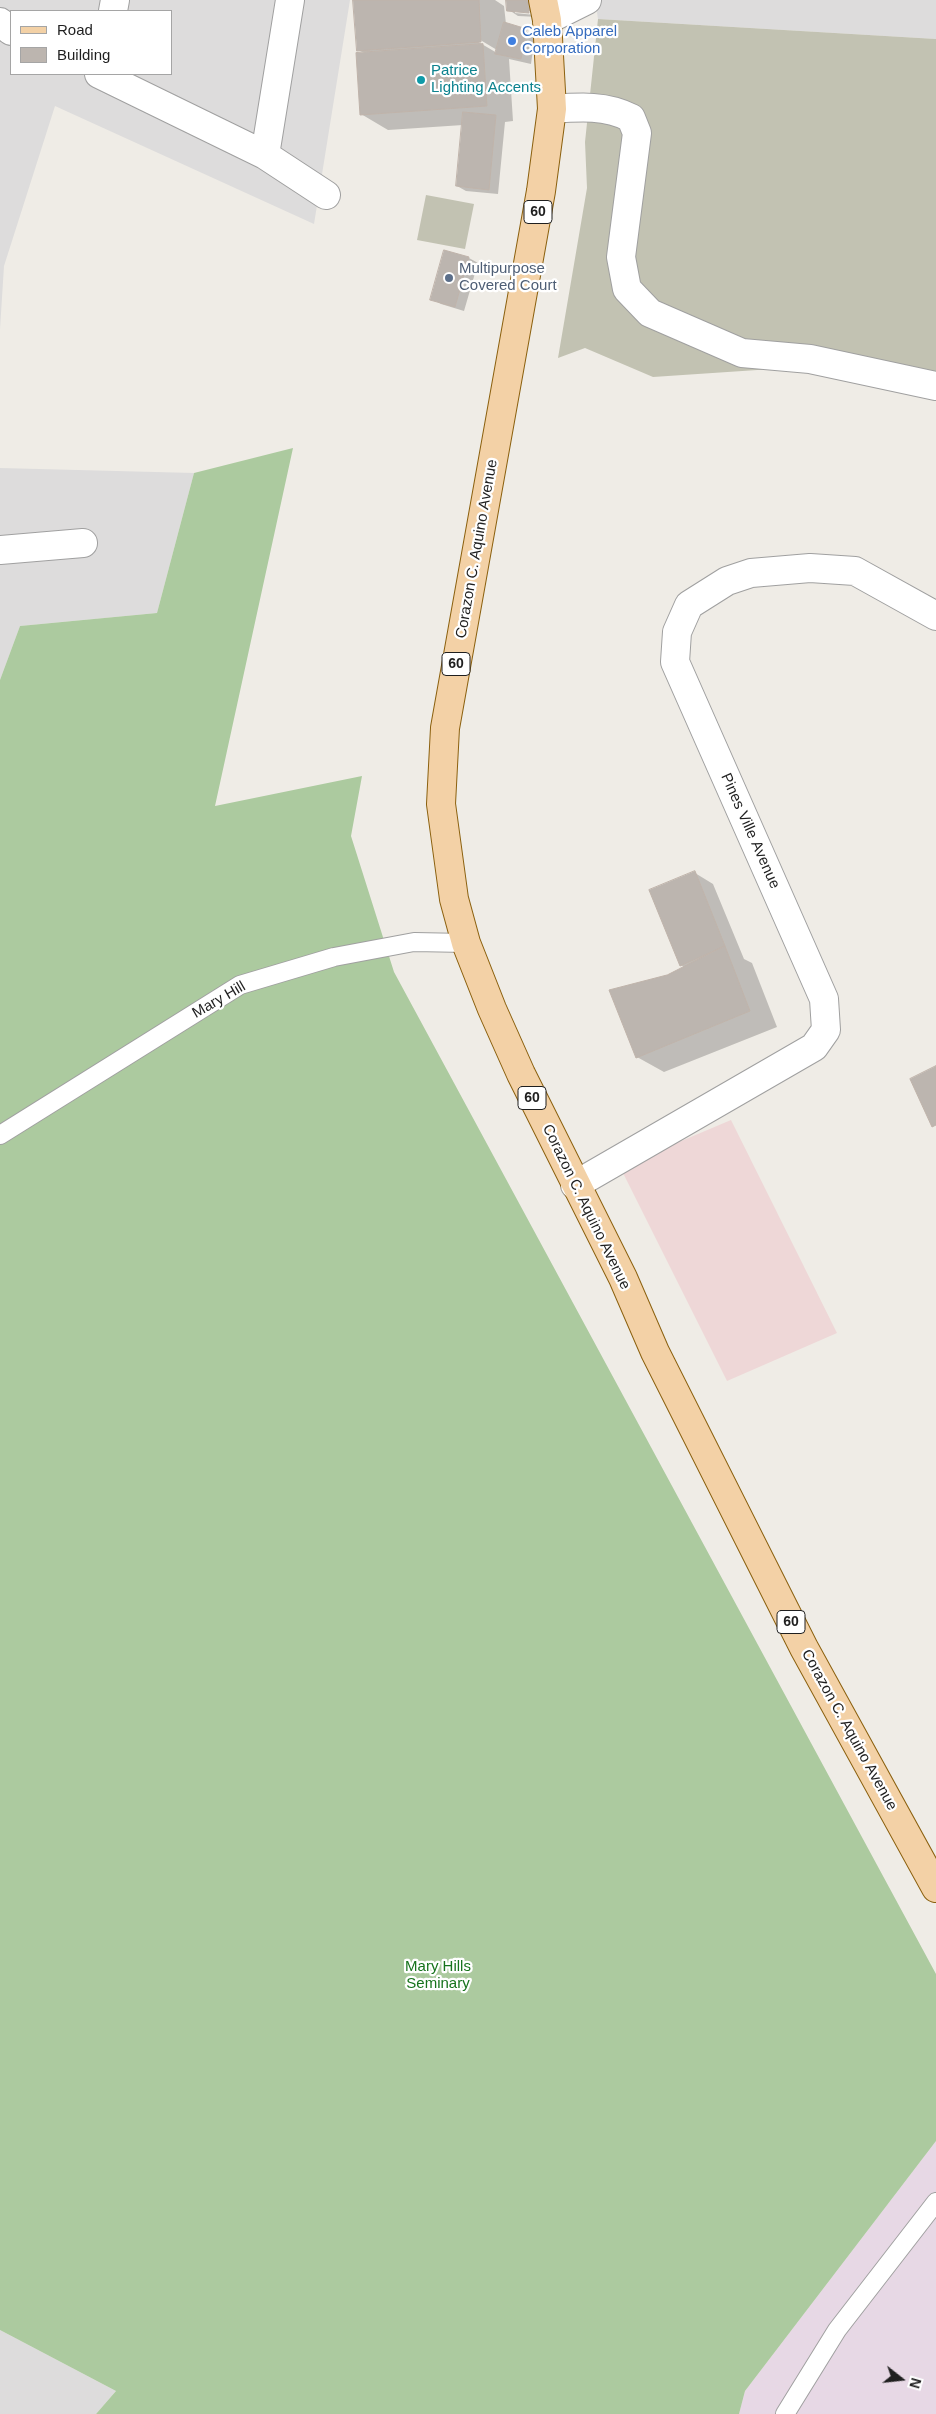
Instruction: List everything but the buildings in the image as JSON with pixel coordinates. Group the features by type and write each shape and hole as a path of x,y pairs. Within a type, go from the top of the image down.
{"main road":[{"name":"Corazon C. Aquino Avenue","path":"545,10 552,109 520,315 445,728 441,804 454,899 466,943 520,1074 623,1278 655,1352 804,1648 936,1888"}],"street":[{"path":"265,155 290,0"},
{"path":"545,10 587,0"},
{"path":"101,75 265,155 326,195"},
{"path":"552,109 596,107 618,111 631,118 636,133 621,257 627,289 650,313 742,352 810,359 936,386"},
{"path":"0,550 84,543"},
{"name":"Pines Ville Avenue","path":"575,1185 814,1047 826,1030 824,999 674,662 676,632 689,605 726,581 742,576 810,568 855,571 936,616"}],"lane":[{"name":"Mary Hill","path":"0,1135 240,985 334,958 414,942 466,943"},
{"path":"785,2414 838,2330 936,2202"}],"shaded area":[{"path":"0,0 350,0 314,224 55,106 4,266 0,329"},
{"path":"595,0 936,0 936,39 598,19"},
{"path":"598,19 936,39 936,401 802,367 653,377 585,348 558,358 587,188 585,142"},
{"path":"426,195 474,204 465,249 417,240"},
{"path":"0,468 194,473 157,613 20,626 0,680"},
{"path":"731,1120 837,1333 727,1381 620,1167"},
{"path":"936,2141 936,2414 739,2414 745,2391"},
{"path":"0,2330 116,2391 96,2414 0,2414"}],"green space":[{"name":"Mary Hills Seminary","path":"293,448 215,806 362,776 351,836 394,972 936,1974 936,2141 745,2391 739,2414 96,2414 116,2391 0,2330 0,680 20,626 157,613 194,473"}],"place":[{"name":"Caleb Apparel Corporation","path":"512,41"},
{"name":"Patrice Lighting Accents","path":"421,80"},
{"name":"Multipurpose Covered Court","path":"449,278"}]}
